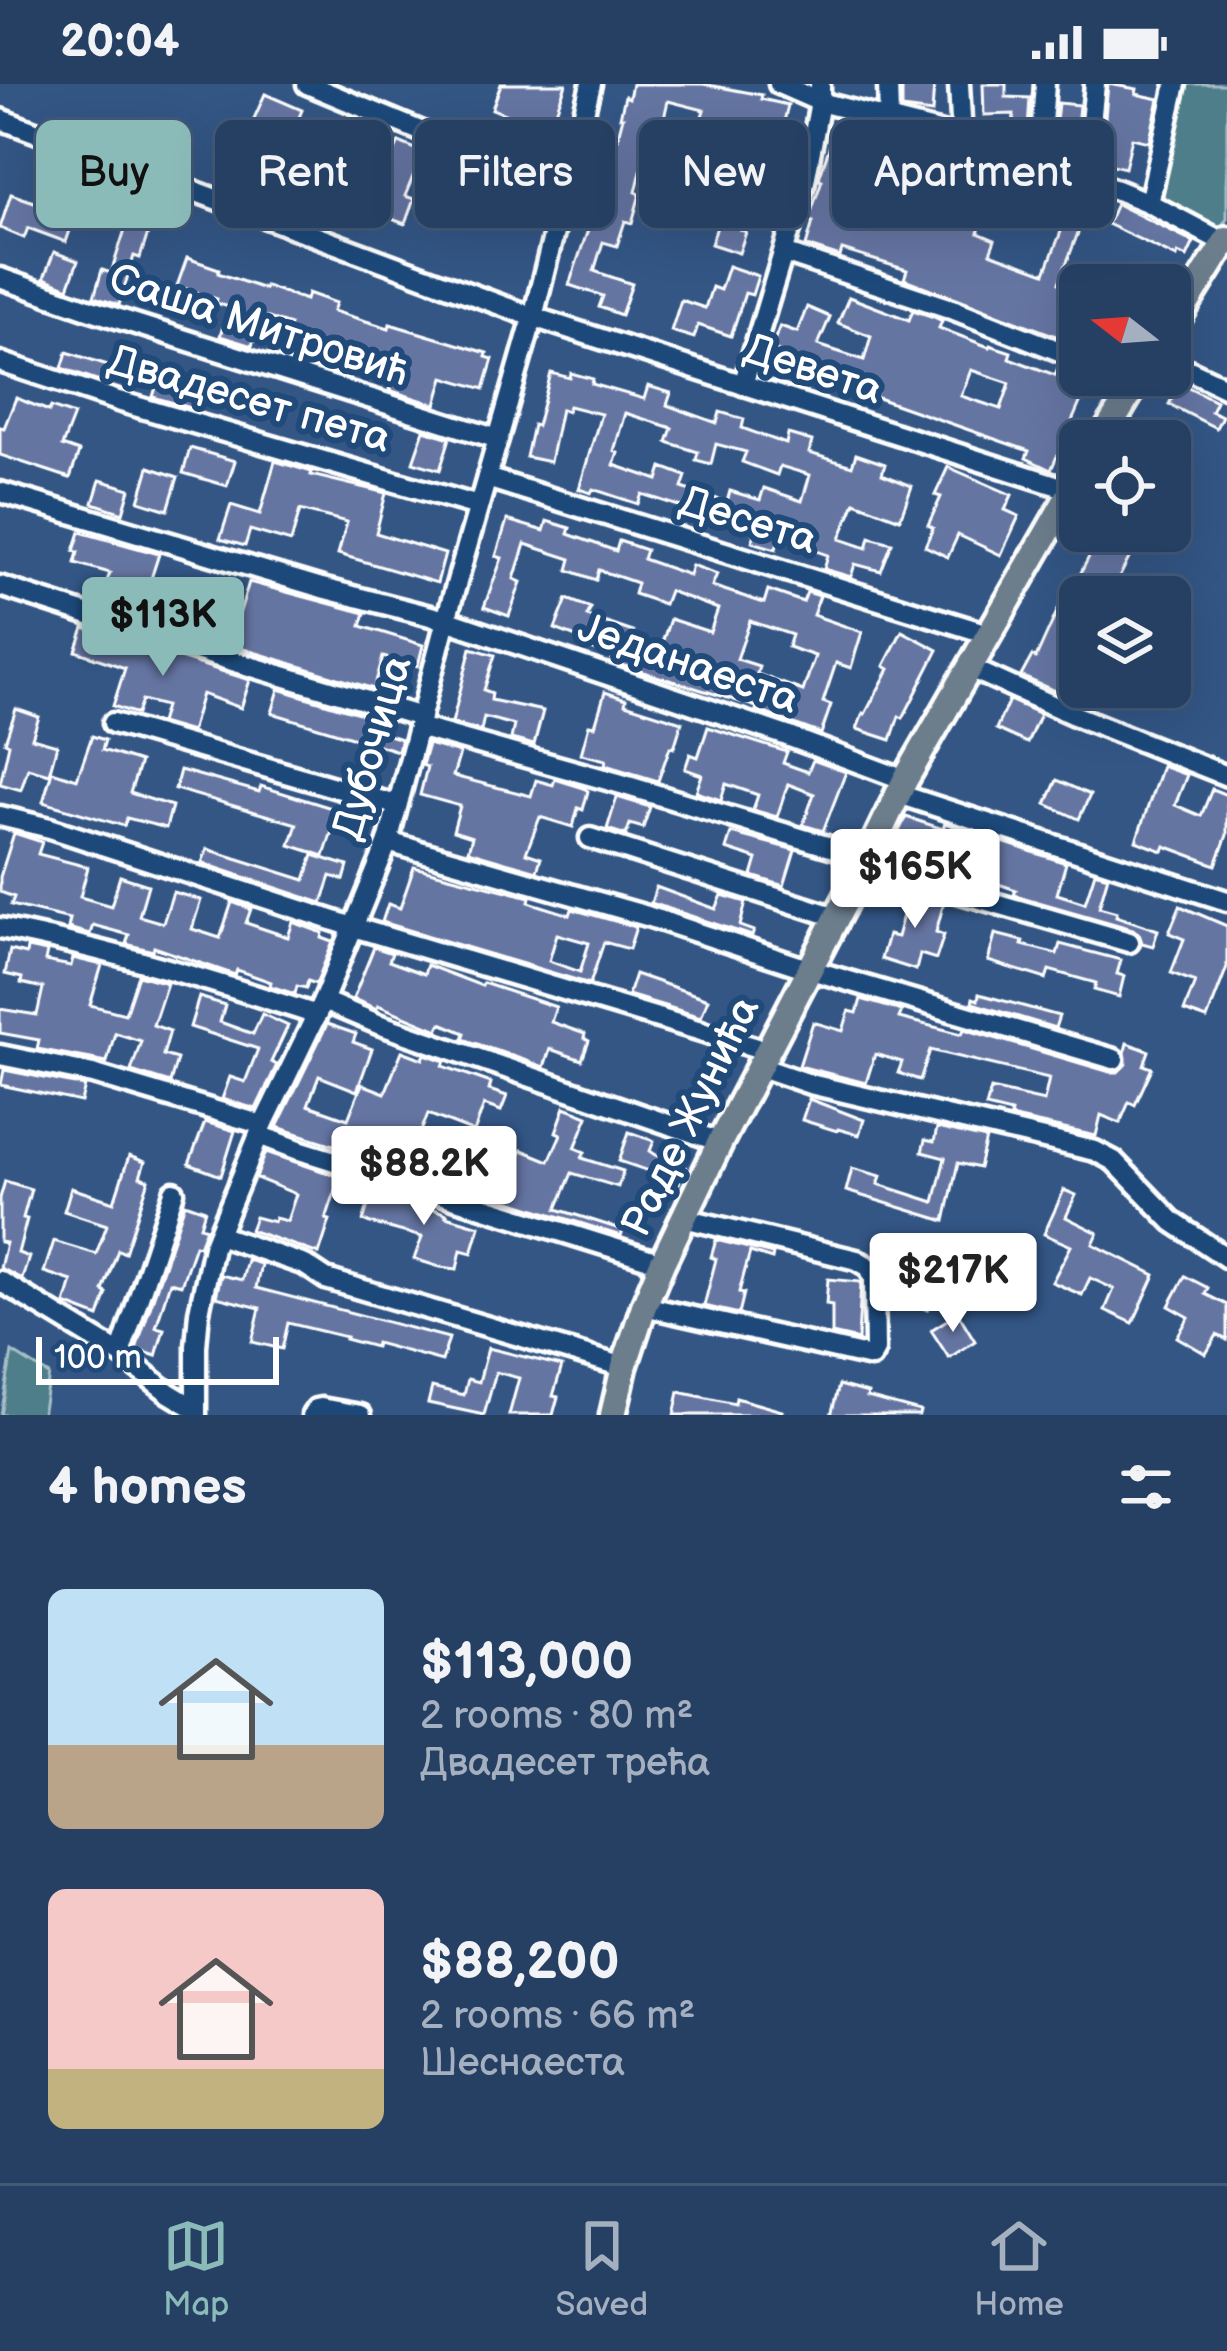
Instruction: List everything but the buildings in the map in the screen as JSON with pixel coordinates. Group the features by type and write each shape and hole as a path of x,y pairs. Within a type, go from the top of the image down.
{"main road":[{"path":"1191,299 1224,249"},
{"name":"Раде Жунића","path":"613,1415 644,1306 720,1142 901,787 1059,512"}],"street":[{"path":"307,84 415,129"},
{"name":"Дубочица","path":"582,120 591,84"},
{"path":"779,84 896,120"},
{"path":"888,84 889,118"},
{"path":"958,84 961,120"},
{"path":"1042,120 1045,84"},
{"path":"1091,120 1095,84"},
{"path":"1149,203 1175,84"},
{"path":"742,385 805,182 820,93"},
{"name":"Девета","path":"0,119 533,317 742,385 1059,478"},
{"path":"1114,191 1149,203 1224,249"},
{"name":"Дубочица","path":"195,1412 199,1312 218,1234 320,1008 388,842 555,228"},
{"path":"784,253 1059,351"},
{"name":"Саша Митровић","path":"0,278 498,440"},
{"name":"Двадесет пета","path":"0,362 478,506"},
{"path":"1191,371 1227,388"},
{"name":"Десета","path":"487,478 988,634"},
{"name":"Једанаеста","path":"0,492 446,620 766,728 901,787 1227,901"},
{"path":"0,586 419,722 836,849 864,865 1129,942"},
{"path":"968,667 1227,776"},
{"path":"113,724 396,805"},
{"path":"0,816 50,828 764,1059 831,1089 1095,1151 1114,1161 1173,1222 1227,1258"},
{"path":"590,838 836,917"},
{"path":"388,842 1114,1059"},
{"path":"0,928 320,1008 720,1142"},
{"path":"0,1055 92,1074 261,1130 298,1150 662,1263"},
{"path":"120,1354 174,1192"},
{"path":"644,1306 872,1357 874,1277 869,1267 857,1260 685,1218"},
{"path":"218,1234 305,1265 326,1279 624,1367"},
{"path":"0,1281 120,1354 195,1412"},
{"path":"312,1415 321,1408 361,1415"}],"green space":[{"path":"1178,84 1227,84 1227,218 1219,230 1149,203"},
{"path":"12,1352 49,1375 42,1415 1,1415"}]}
